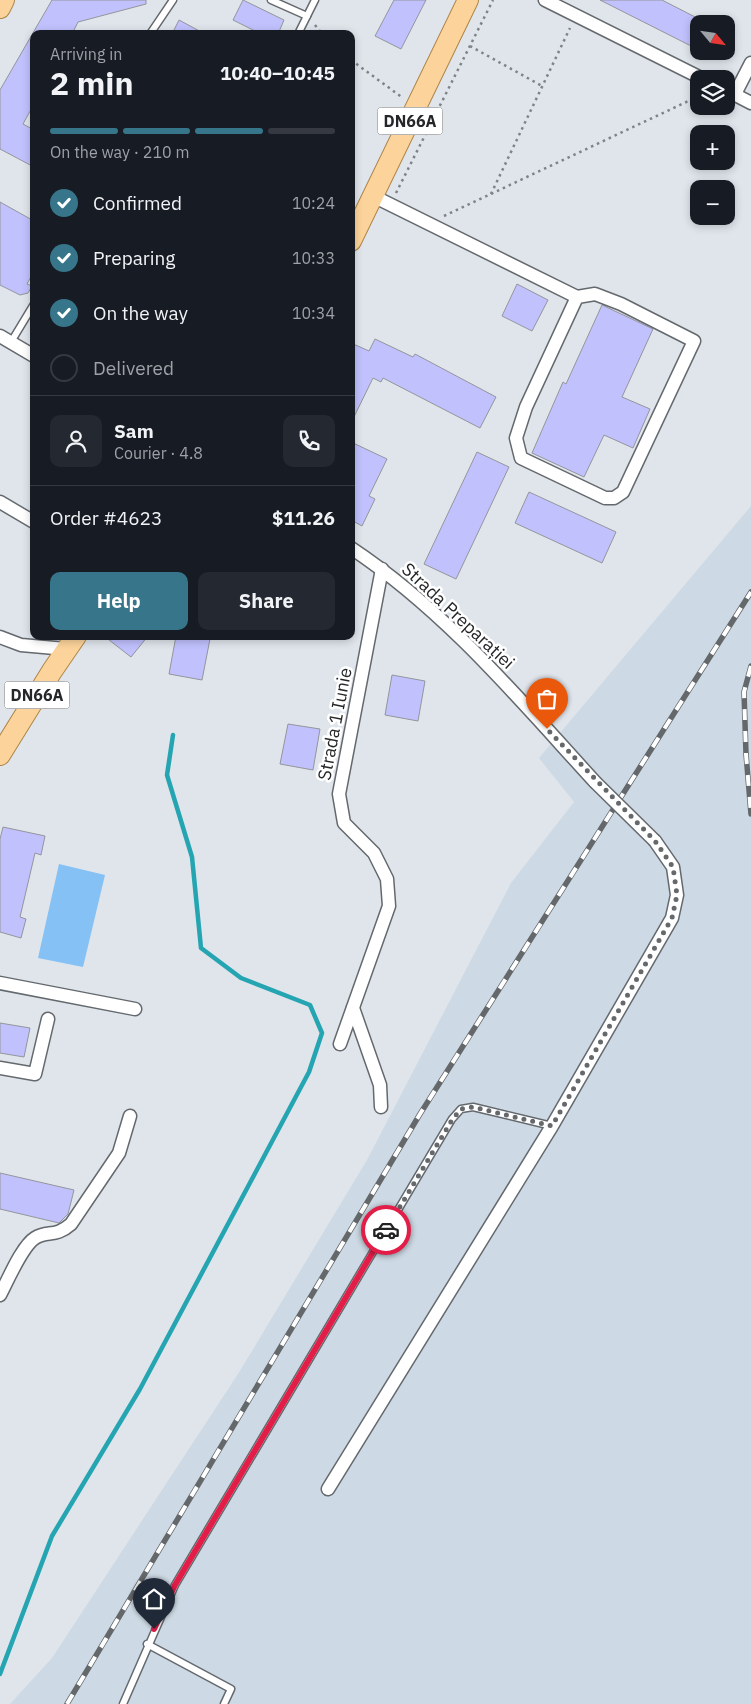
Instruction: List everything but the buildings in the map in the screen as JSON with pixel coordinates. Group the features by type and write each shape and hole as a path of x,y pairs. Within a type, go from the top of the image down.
{"main road":[{"path":"0,8 4,0"},
{"name":"DN66A","path":"355,236 382,200 416,108 468,0"},
{"name":"DN66A","path":"0,755 71,643"}],"street":[{"path":"545,0 690,73"},
{"path":"735,85 751,63"},
{"path":"735,95 751,103"},
{"path":"382,200 577,296 595,294 621,304 694,340 623,492 614,498 605,498 521,458 516,438 526,408 577,296"},
{"path":"6,339 30,354"},
{"path":"0,502 30,520"},
{"name":"Strada Preparației","path":"328,1489 552,1126 672,918 677,895 673,867 655,841 595,782 486,663 418,598 382,569 355,551"},
{"name":"Strada 1 Iunie","path":"340,1044 389,906 387,879 374,853 344,823 339,794 382,569"},
{"path":"0,637 21,645 71,643"},
{"path":"0,983 135,1009"},
{"path":"353,1008 380,1085 381,1107"},
{"path":"0,1068 35,1074 48,1019"},
{"path":"0,1294 29,1242 37,1236 61,1233 71,1224 119,1153 130,1116"}],"lane":[{"path":"153,30 173,0"},
{"path":"271,0 307,16"},
{"path":"300,30 315,0"},
{"path":"6,339 30,309"},
{"path":"123,1704 147,1644 175,1585 452,1120 461,1109 473,1107 552,1126"},
{"path":"147,1644 232,1689 224,1704"}],"path":[{"path":"382,200 470,46 493,0"},
{"path":"491,194 576,16"},
{"path":"470,46 542,86"},
{"path":"355,63 416,108"},
{"path":"429,223 690,100"}],"shaded area":[{"path":"751,506 751,1704 10,1704 52,1658 238,1374 367,1160 511,883 574,802 539,758"},
{"path":"59,864 105,875 83,967 38,958"}],"waterway":[{"path":"0,1674 52,1536 140,1389 309,1072 322,1033 310,1005 241,978 201,948 192,857 167,775 173,735"}],"railway":[{"path":"67,1704 420,1114 751,592"},
{"path":"751,666 744,692 746,754 751,814"}],"way so far":[{"path":"386,1230 452,1120 461,1109 473,1107 552,1126 672,918 677,895 673,867 655,841 595,782 547,729"}],"route":[{"path":"154,1629 175,1585 386,1230"}]}
